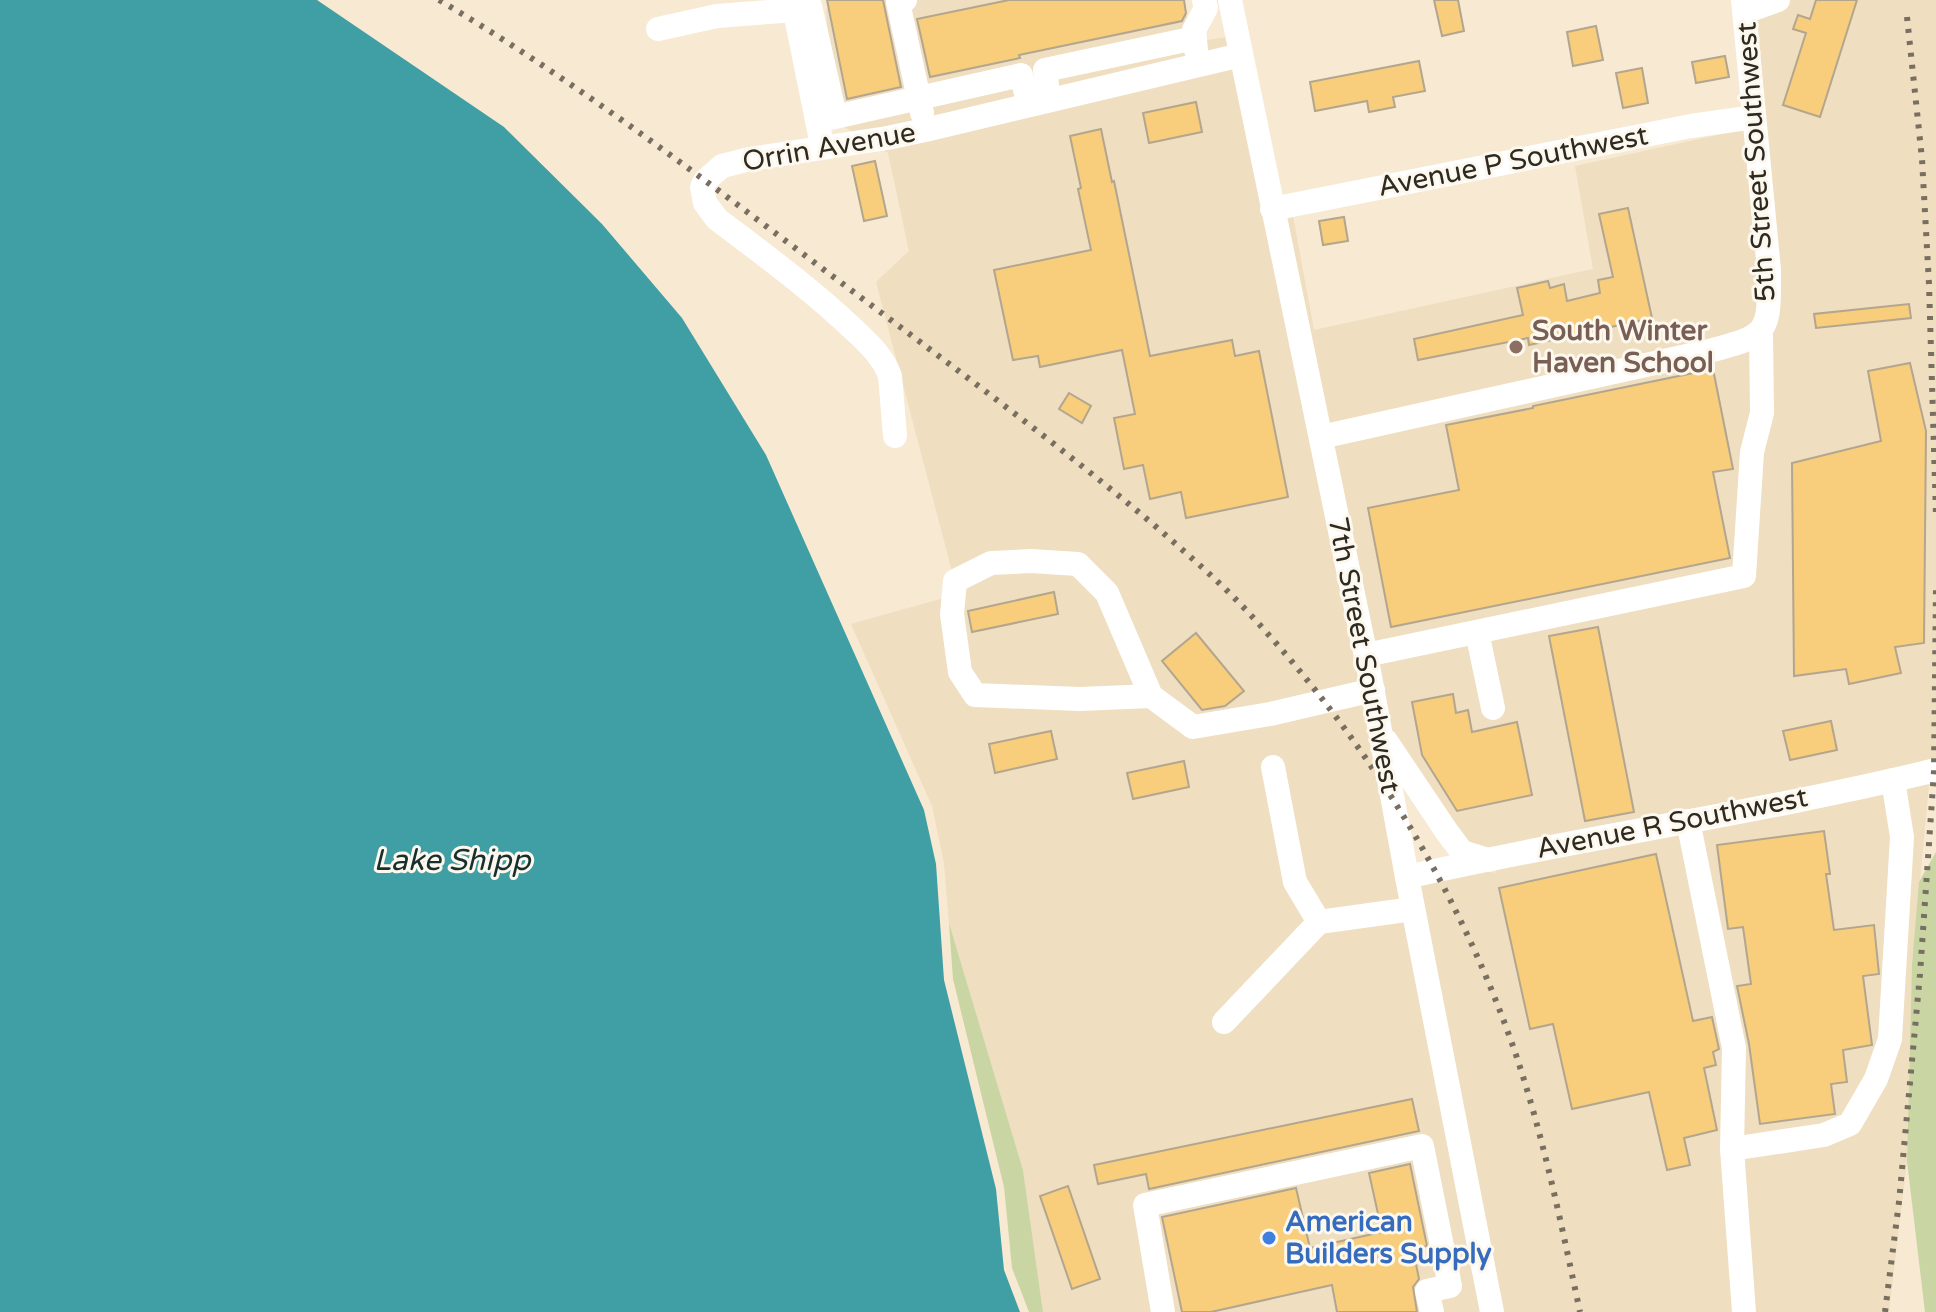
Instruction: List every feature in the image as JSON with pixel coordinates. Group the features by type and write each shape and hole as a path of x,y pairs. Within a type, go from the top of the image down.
{"street":[{"path":"905,0 898,2 925,130"},
{"path":"1198,65 1194,30 1206,8 1204,0"},
{"name":"7th Street Southwest","path":"1230,0 1373,690 1492,1312"},
{"path":"1744,6 1778,0"},
{"path":"658,29 717,16 794,5 826,118 823,148"},
{"name":"5th Street Southwest","path":"1477,632 1744,576 1752,452 1762,413 1763,328 1769,310 1769,270 1744,6"},
{"path":"1039,102 1045,70 1195,38"},
{"name":"Orrin Avenue","path":"895,436 890,376 879,355 820,298 717,219 705,203 702,187 705,181 722,166 750,159 925,130 1241,55"},
{"path":"826,118 1021,75 1039,102"},
{"name":"Avenue P Southwest","path":"1272,209 1691,126 1754,117"},
{"path":"1321,437 1709,351 1744,342 1763,328"},
{"path":"1151,696 1080,699 975,695 960,672 952,614 955,581 991,563 1031,561 1078,564 1107,593 1151,696 1193,727 1270,714 1373,690"},
{"path":"1366,655 1477,632 1493,708"},
{"path":"1380,732 1462,852 1488,860"},
{"path":"1273,767 1295,882 1319,922"},
{"name":"Avenue R Southwest","path":"1407,877 1936,770"},
{"path":"1732,1149 1824,1135 1850,1124 1876,1079 1890,1039 1902,837 1893,780"},
{"path":"1688,821 1734,1048 1732,1149 1744,1312"},
{"path":"1224,1022 1319,922 1413,909"},
{"path":"1163,1312 1145,1205 1422,1146 1450,1286 1427,1291 1432,1312"}],"shaded area":[{"path":"871,0 1183,0 1194,42 1228,37 1229,46 957,112 853,132 834,121 826,9"},
{"path":"1753,0 1936,0 1936,759 1488,849 1467,842 1390,728 1333,446 1711,362 1746,353 1766,341 1778,322"},
{"path":"1234,68 1367,729 1371,736 1483,1312 1043,1312 1023,1170 949,923 944,863 932,806 851,624 958,594 876,282 909,251 888,153 883,150"},
{"path":"1745,129 1751,171 1760,309 1752,323 1740,332 1329,424 1284,218 1293,216 1314,330 1593,269 1575,166"},
{"path":"1929,784 1912,964 1907,1161 1889,1312 1502,1312 1419,886"}],"green space":[{"path":"1936,852 1936,1312 1925,1312 1907,1161 1912,964 1919,882"},
{"path":"949,923 1023,1170 1043,1312 1029,1312 1012,1268 1004,1187 953,979"}],"water":[{"name":"Lake Shipp","path":"0,0 317,0 504,127 602,224 682,318 766,455 924,810 936,864 944,980 996,1189 1004,1270 1020,1312 0,1312"}],"building":[{"path":"827,0 883,0 901,87 847,99"},
{"path":"1009,0 1184,0 1186,13 1182,21 930,77 917,19"},
{"path":"1434,0 1458,0 1464,31 1442,36"},
{"path":"1816,0 1857,0 1820,117 1783,105 1806,33 1793,29 1798,15 1810,19"},
{"path":"1596,26 1603,60 1573,66 1567,32"},
{"path":"1725,56 1729,77 1696,83 1692,62"},
{"path":"1419,61 1425,91 1393,97 1395,107 1369,112 1367,101 1315,111 1310,82"},
{"path":"1642,68 1648,103 1623,108 1616,73"},
{"path":"1196,102 1202,132 1149,143 1143,113"},
{"path":"1101,129 1150,356 1232,340 1235,356 1259,351 1288,497 1186,518 1181,492 1150,499 1143,465 1124,469 1114,418 1135,414 1122,350 1040,367 1038,356 1013,360 994,270 1091,250 1070,136"},
{"path":"875,161 887,216 864,221 852,166"},
{"path":"1628,208 1652,318 1529,345 1528,338 1418,360 1414,339 1523,315 1517,288 1548,281 1550,288 1564,284 1567,301 1600,293 1598,280 1613,277 1599,214"},
{"path":"1344,217 1348,241 1323,245 1319,221"},
{"path":"1909,304 1911,318 1816,328 1814,314"},
{"path":"1910,363 1926,431 1924,643 1895,647 1901,673 1849,684 1846,669 1794,676 1792,463 1881,441 1868,371"},
{"path":"1713,369 1733,469 1713,472 1730,558 1391,627 1368,508 1459,490 1446,425"},
{"path":"1069,393 1091,406 1082,423 1059,409"},
{"path":"1054,592 1058,614 972,632 968,611"},
{"path":"1598,627 1634,812 1585,821 1549,636"},
{"path":"1196,633 1244,691 1225,706 1202,710 1162,661"},
{"path":"1453,694 1456,713 1468,710 1472,732 1517,722 1532,795 1457,811 1422,755 1412,702"},
{"path":"1831,721 1837,750 1790,760 1783,731"},
{"path":"1051,731 1057,759 995,773 989,744"},
{"path":"1184,761 1189,787 1133,799 1127,773"},
{"path":"1824,831 1834,930 1874,925 1879,974 1863,976 1872,1045 1843,1050 1847,1082 1831,1084 1835,1114 1760,1124 1737,986 1751,984 1743,927 1728,929 1717,845"},
{"path":"1656,854 1693,1021 1712,1017 1719,1049 1713,1052 1716,1065 1704,1068 1717,1130 1684,1138 1690,1165 1667,1170 1649,1092 1572,1109 1553,1024 1530,1029 1499,888"},
{"path":"1412,1099 1419,1131 1149,1189 1146,1174 1098,1184 1094,1165"},
{"path":"1410,1164 1427,1246 1413,1249 1419,1279 1413,1287 1417,1312 1337,1312 1332,1285 1211,1312 1182,1312 1162,1217 1296,1188 1310,1248 1382,1232 1369,1173"},
{"path":"1068,1186 1100,1279 1072,1289 1040,1196"}],"railway":[{"path":"439,0 552,72 661,148 1051,442 1202,567 1290,659 1368,762 1403,816 1465,930 1514,1049 1534,1113 1580,1312"},
{"path":"1907,17 1922,159 1936,515"},
{"path":"1885,1312 1899,1202 1920,974 1934,771 1936,587"}],"place":[{"name":"South Winter Haven School","path":"1516,347"},
{"name":"American Builders Supply","path":"1269,1238"}]}
